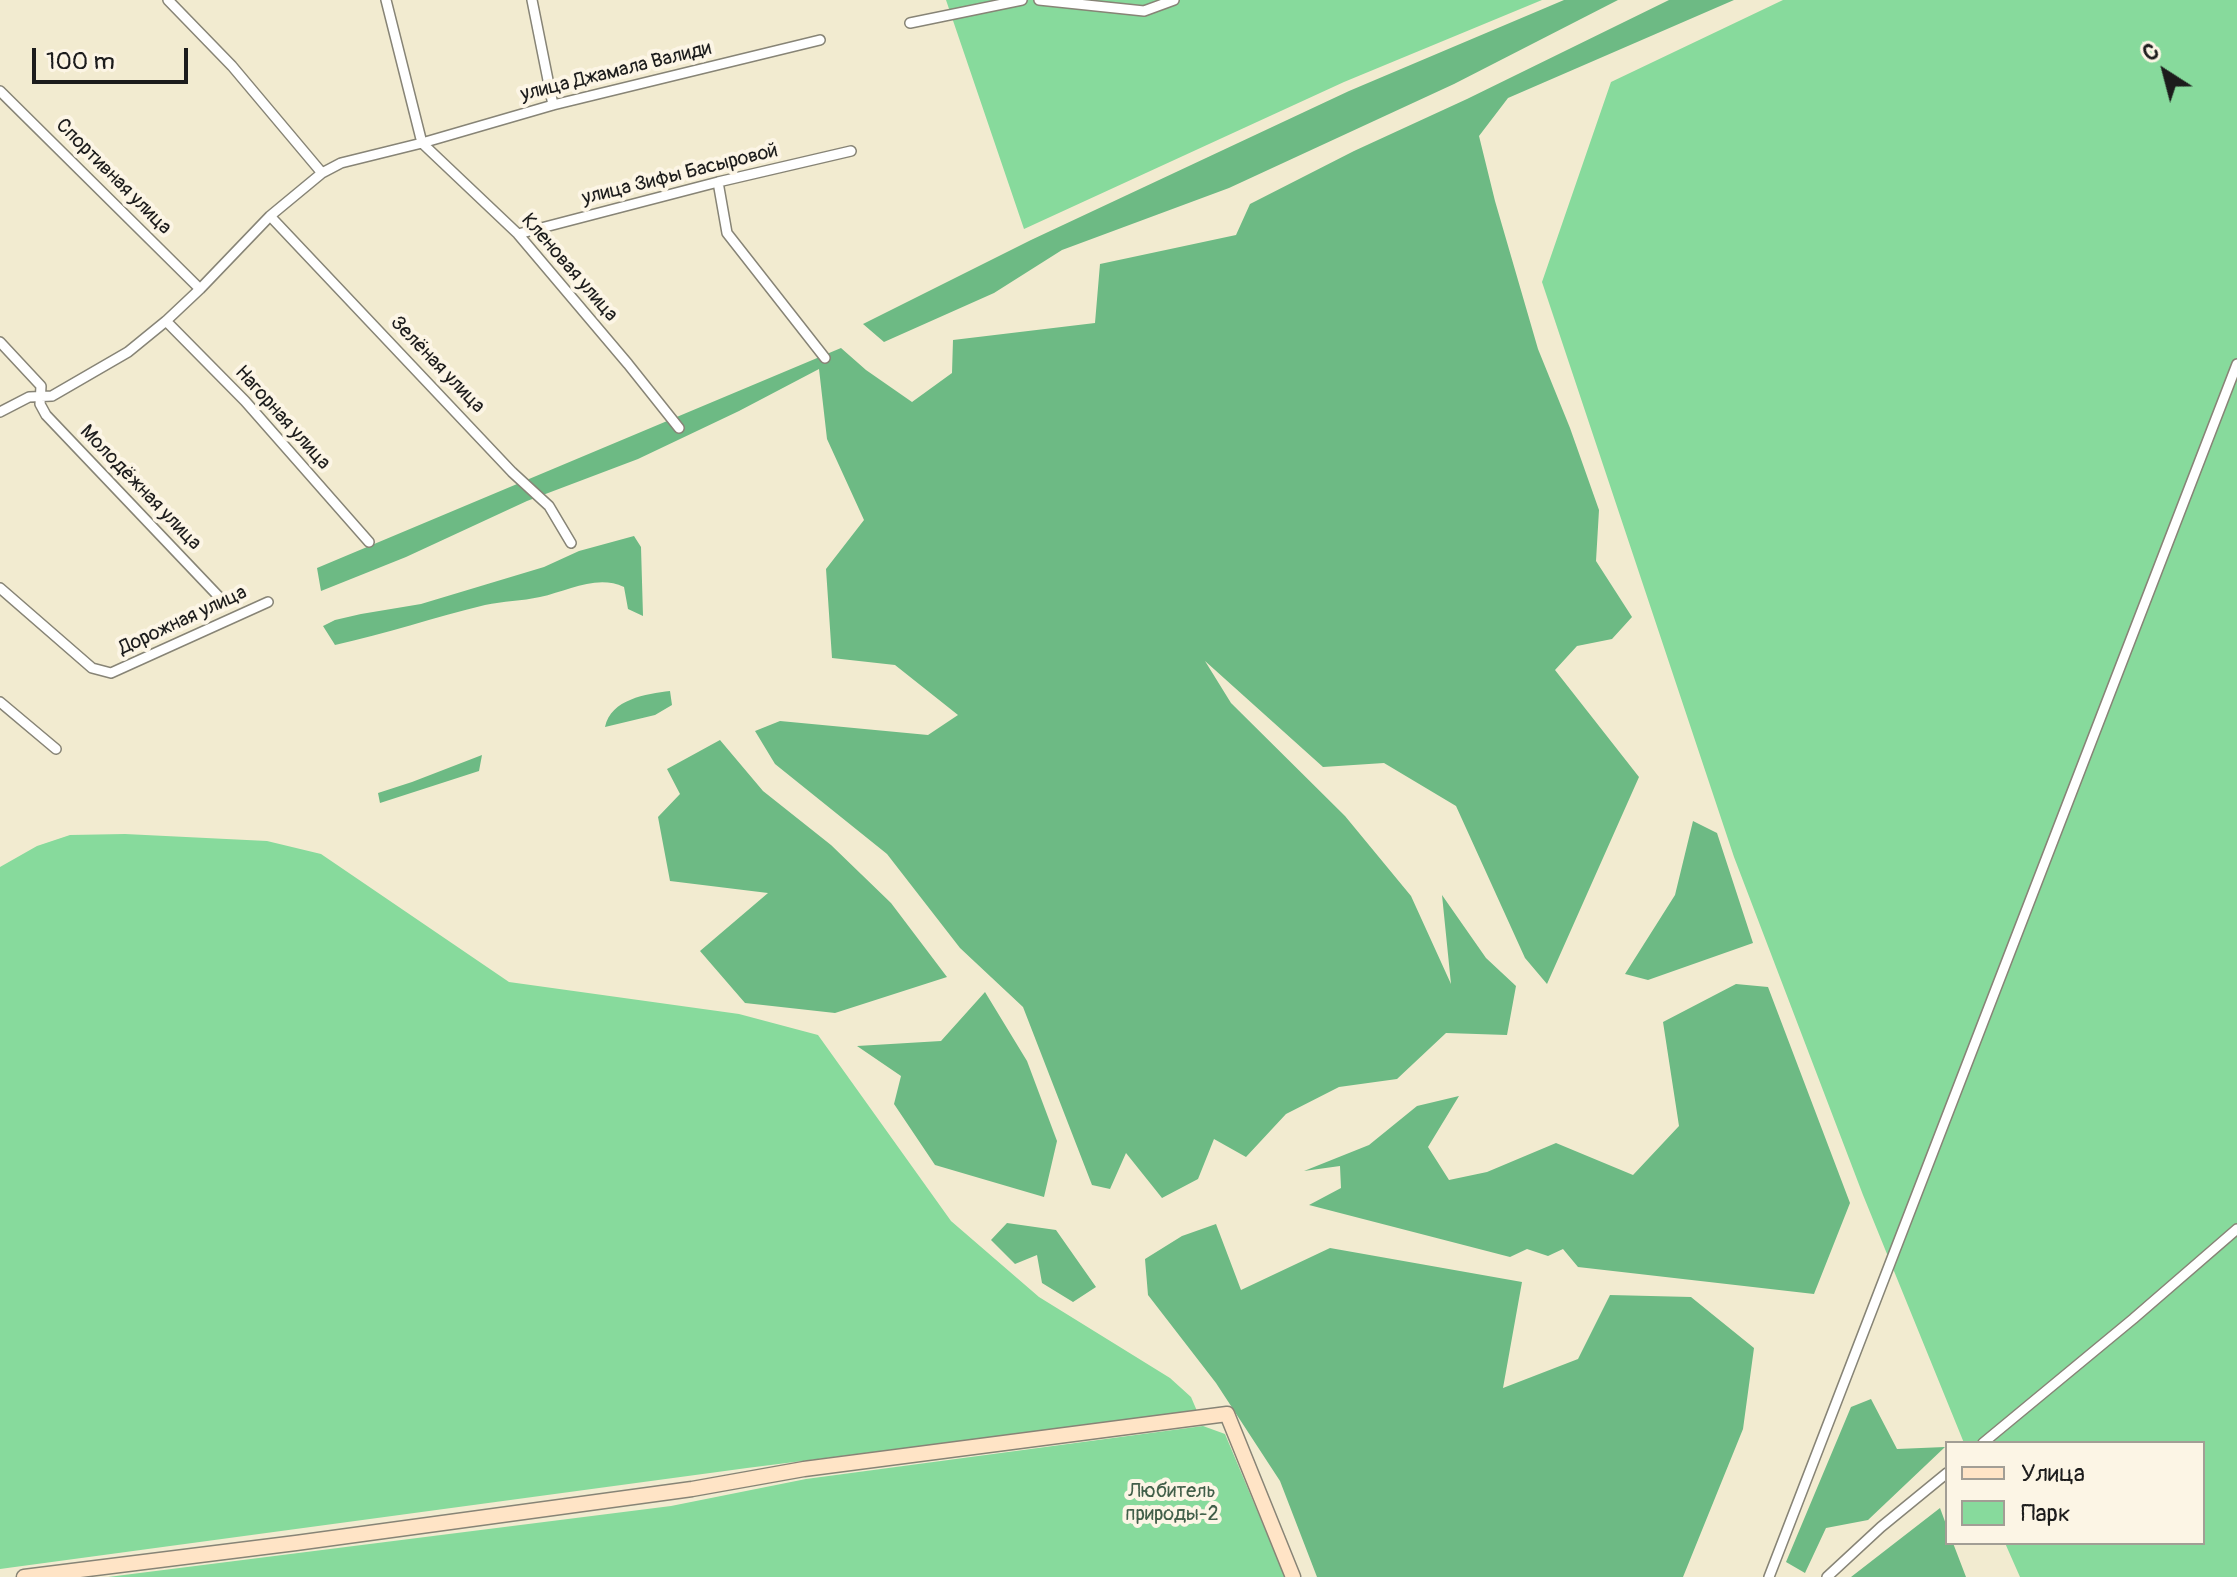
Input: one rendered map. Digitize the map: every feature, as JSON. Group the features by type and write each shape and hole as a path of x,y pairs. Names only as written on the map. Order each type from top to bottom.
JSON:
{"street":[{"path":"168,0 232,66 322,173"},
{"path":"386,0 422,143"},
{"path":"532,0 553,105"},
{"path":"910,23 1022,0"},
{"path":"1039,0 1144,11 1174,0"},
{"name":"улица Джамала Валиди","path":"0,412 29,397 52,396 128,352 200,289 270,216 322,173 341,163 553,105 820,40"},
{"name":"Спортивная улица","path":"0,91 200,289"},
{"name":"Кленовая улица","path":"422,143 518,234 679,428"},
{"name":"улица Зифы Басыровой","path":"518,234 851,151"},
{"path":"718,182 727,233 825,358"},
{"name":"Зелёная улица","path":"270,216 512,472 549,506 571,543"},
{"name":"Нагорная улица","path":"166,321 245,401 369,542"},
{"name":"Молодёжная улица","path":"0,342 41,386 40,404 46,415 222,600"},
{"path":"1769,1577 2237,364"},
{"name":"Дорожная улица","path":"0,588 92,668 111,673 268,602"},
{"path":"0,702 56,749"},
{"path":"1985,1441 2237,1229"},
{"path":"24,1577 296,1543 692,1489 804,1469 1227,1414 1293,1577"},
{"path":"1827,1577 1945,1475"}],"green space":[{"path":"946,0 1542,0 1344,82 1024,229"},
{"path":"1564,0 1618,0 1454,84 1229,188 1062,250 994,293 884,342 863,324 1031,240 1349,91"},
{"path":"1669,0 1734,0 1508,98 1479,136 1538,349 1599,510 1596,561 1632,617 1612,639 1577,646 1555,670 1639,777 1547,984 1525,958 1456,806 1384,763 1323,767 1205,661 1231,703 1345,816 1411,896 1451,984 1442,895 1486,958 1516,986 1507,1035 1446,1033 1397,1079 1339,1087 1286,1114 1246,1157 1214,1139 1198,1179 1162,1198 1126,1153 1110,1189 1092,1185 1023,1007 960,948 887,854 775,764 755,731 780,721 928,735 958,715 895,665 832,658 826,569 864,520 827,439 819,369 638,459 527,501 406,557 321,591 317,568 841,348 912,402 952,373 953,340 1095,323 1100,264 1236,235 1250,204"},
{"path":"1783,0 2237,0 2237,1577 2020,1577 2006,1545 2205,1545 2205,1441 1963,1441 1863,1195 1734,857 1542,282 1611,82"},
{"path":"634,536 641,547 643,616 628,609 624,587 603,582 485,605 335,645 323,626 361,614 421,604 544,567 579,551"},
{"path":"670,691 672,705 655,715 605,727 614,710 622,704 640,696"},
{"path":"720,740 763,791 831,845 891,903 947,977 835,1013 745,1003 700,951 768,893 670,881 658,817 680,794 667,769"},
{"path":"482,755 479,771 380,803 378,793"},
{"path":"1693,821 1717,833 1753,943 1648,980 1625,974 1675,895"},
{"path":"125,834 267,841 321,854 509,982 739,1014 818,1035 951,1221 1039,1297 1170,1378 1191,1397 1197,1411 0,1569 0,867 37,846 70,835"},
{"path":"1736,984 1768,987 1850,1203 1814,1294 1578,1267 1563,1249 1548,1256 1527,1249 1510,1257 1309,1205 1341,1188 1340,1166 1304,1171 1369,1145 1417,1106 1459,1096 1428,1147 1449,1180 1487,1172 1556,1143 1633,1175 1679,1126 1663,1022"},
{"path":"985,992 1027,1061 1057,1141 1044,1197 935,1165 894,1104 901,1076 857,1046 941,1041"},
{"path":"1007,1223 1056,1230 1096,1287 1073,1302 1042,1283 1037,1255 1015,1264 991,1240"},
{"path":"1216,1224 1241,1290 1330,1248 1522,1282 1503,1388 1578,1359 1610,1295 1691,1297 1754,1348 1743,1429 1683,1577 1317,1577 1280,1481 1216,1383 1148,1295 1145,1259 1182,1236"},
{"path":"1871,1399 1897,1449 1945,1447 1868,1520 1826,1528 1805,1573 1786,1562 1851,1407"},
{"name":"Любитель природы-2","path":"1203,1426 1225,1434 1285,1577 108,1577 671,1506 806,1479"},
{"path":"1940,1508 1945,1522 1945,1545 1954,1545 1966,1577 1851,1577"}]}
